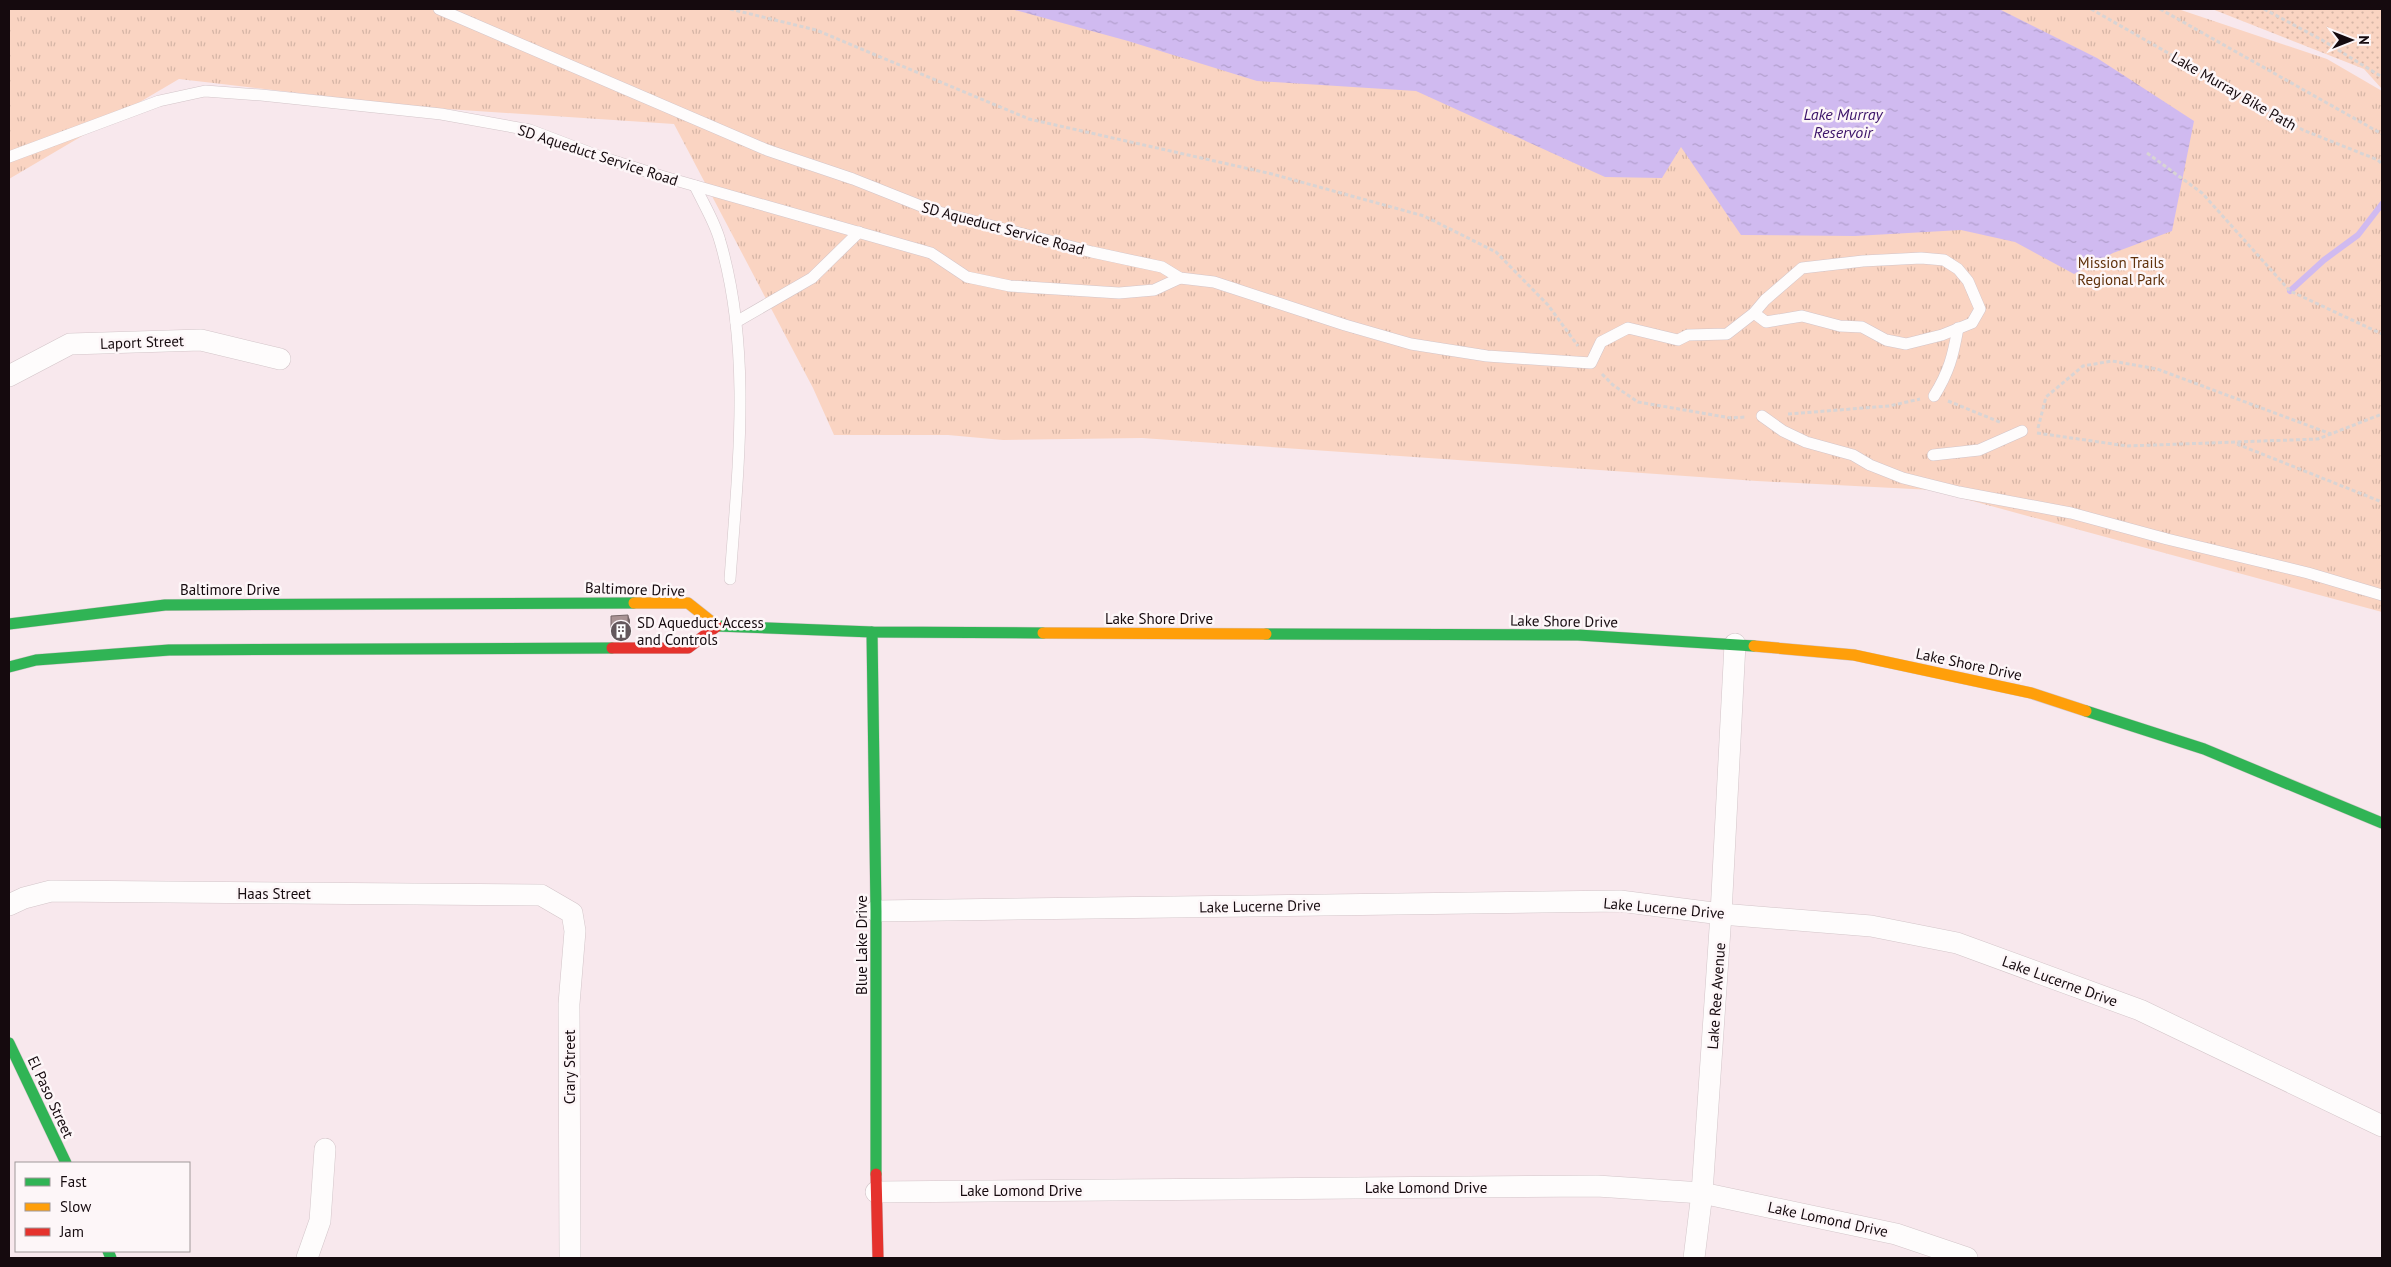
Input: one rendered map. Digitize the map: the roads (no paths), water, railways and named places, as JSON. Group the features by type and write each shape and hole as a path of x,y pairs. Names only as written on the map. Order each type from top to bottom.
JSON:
{"main road":[{"name":"Baltimore Drive","path":"9,624 165,605 688,602 718,626"},
{"name":"Lake Shore Drive","path":"718,626 872,632 1578,635 1735,644 1854,655 2031,693 2204,749 2382,824"},
{"path":"9,667 36,660 169,650 688,648 718,626"},
{"name":"Blue Lake Drive","path":"872,632 878,1258"},
{"name":"El Paso Street","path":"9,1044 66,1162"}],"street":[{"name":"Laport Street","path":"9,376 70,344 200,340 280,359"},
{"name":"Lake Ree Avenue","path":"1694,1258 1702,1193 1721,914 1735,644"},
{"name":"Haas Street","path":"9,906 24,898 51,891 541,895"},
{"name":"Crary Street","path":"541,895 572,913 575,931 569,1004 570,1258"},
{"name":"Lake Lucerne Drive","path":"876,911 1620,902 1721,914 1871,926 1956,944 2140,1010 2382,1126"},
{"path":"307,1258 320,1221 325,1149"},
{"name":"Lake Lomond Drive","path":"876,1192 1597,1186 1702,1193 1896,1234 1967,1258"}],"lane":[{"name":"SD Aqueduct Service Road","path":"439,9 766,150 853,179 931,210 1092,252 1162,267 1180,278 1214,282 1345,325 1411,344 1487,356 1591,363 1601,342 1628,328 1678,340 1688,335 1727,334 1754,313"},
{"name":"SD Aqueduct Service Road","path":"9,157 159,101 205,91 261,95 441,114 530,130 601,157 694,186 931,253 967,277 1010,286 1119,293 1154,290 1180,278"},
{"path":"694,186 720,240 736,322 740,389 740,453 730,579"},
{"path":"736,322 812,278 859,232"},
{"path":"1921,258 1944,260 1958,269 1968,281 1980,310 1972,323 1942,335 1906,344 1886,340 1862,327 1840,326 1802,316 1766,322 1754,313 1765,300 1802,268 1863,261 1921,258"},
{"path":"1934,396 1946,376 1953,358 1958,328"},
{"path":"1762,416 1783,431 1806,442 1853,454 1870,464 1903,478 1959,492 2071,513 2167,539 2308,573 2382,595"},
{"path":"1932,455 1980,450 2022,431"}],"water":[{"name":"Lake Murray Reservoir","path":"1011,9 1999,9 2097,58 2194,121 2172,231 2113,253 2074,274 2015,242 1961,230 1855,236 1741,235 1681,147 1662,178 1605,177 1416,91 1257,81 1128,41"}],"waterway":[{"path":"2290,291 2324,260 2358,235 2382,204"}],"place":[{"name":"SD Aqueduct Access and Controls","path":"621,631"}],"park label":[{"name":"Mission Trails Regional Park","path":"2121,270"}]}
